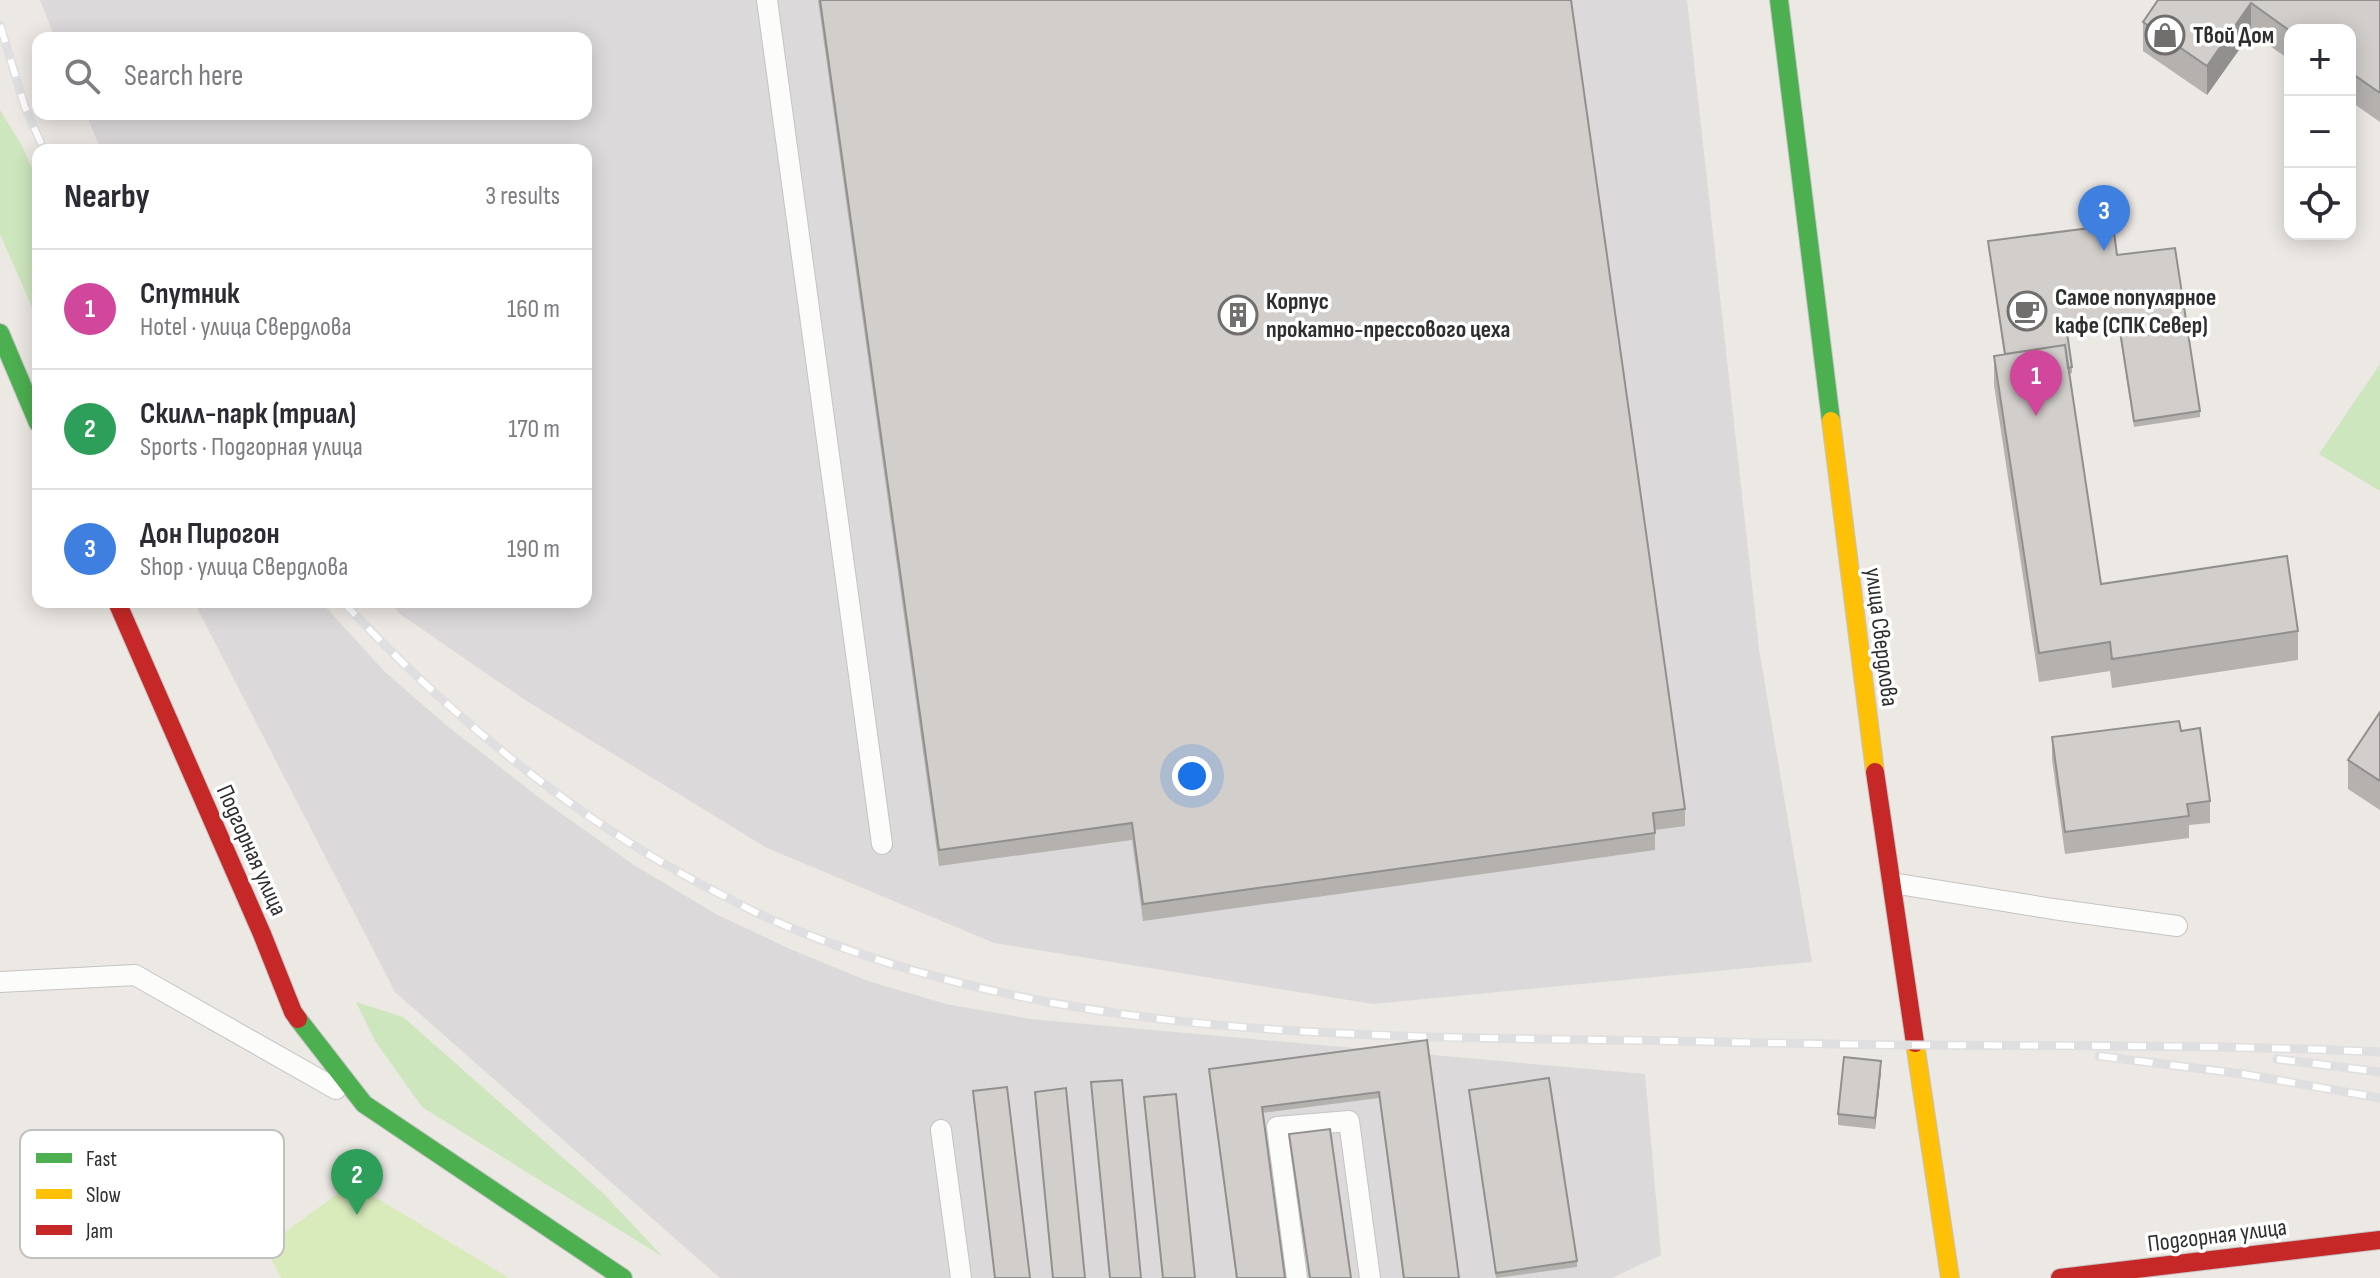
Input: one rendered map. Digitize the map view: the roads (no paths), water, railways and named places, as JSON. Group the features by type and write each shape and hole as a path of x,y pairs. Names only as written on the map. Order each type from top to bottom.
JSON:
{"street":[{"name":"улица Свердлова","path":"1779,0 1871,745 1950,1278"},
{"path":"0,333 9,379 32,414"},
{"name":"Подгорная улица","path":"120,608 293,1012 364,1104 623,1278"},
{"name":"Подгорная улица","path":"2060,1278 2380,1240"}],"lane":[{"path":"767,0 882,844"},
{"path":"1892,883 2177,926"},
{"path":"0,982 135,975 364,1104"},
{"path":"1297,1278 1277,1127 1349,1121 1370,1278"},
{"path":"941,1130 961,1278"}],"railway":[{"path":"0,25 25,107 41,144"},
{"path":"349,608 428,686 518,764 566,800 666,865 777,922 877,959 978,988 1082,1008 1186,1022 1397,1036 2380,1052"},
{"path":"2099,1056 2243,1074 2380,1098"},
{"path":"2277,1059 2380,1072"}],"place":[{"name":"Твой Дом","path":"2165,35"},
{"name":"Дон Пирогон","path":"2104,251"},
{"name":"Самое популярное кафе (СПК Север)","path":"2027,311"},
{"name":"Корпус прокатно-прессового цеха","path":"1238,315"},
{"name":"Спутник","path":"2036,416"},
{"name":"Скилл-парк (триал)","path":"357,1215"}]}
